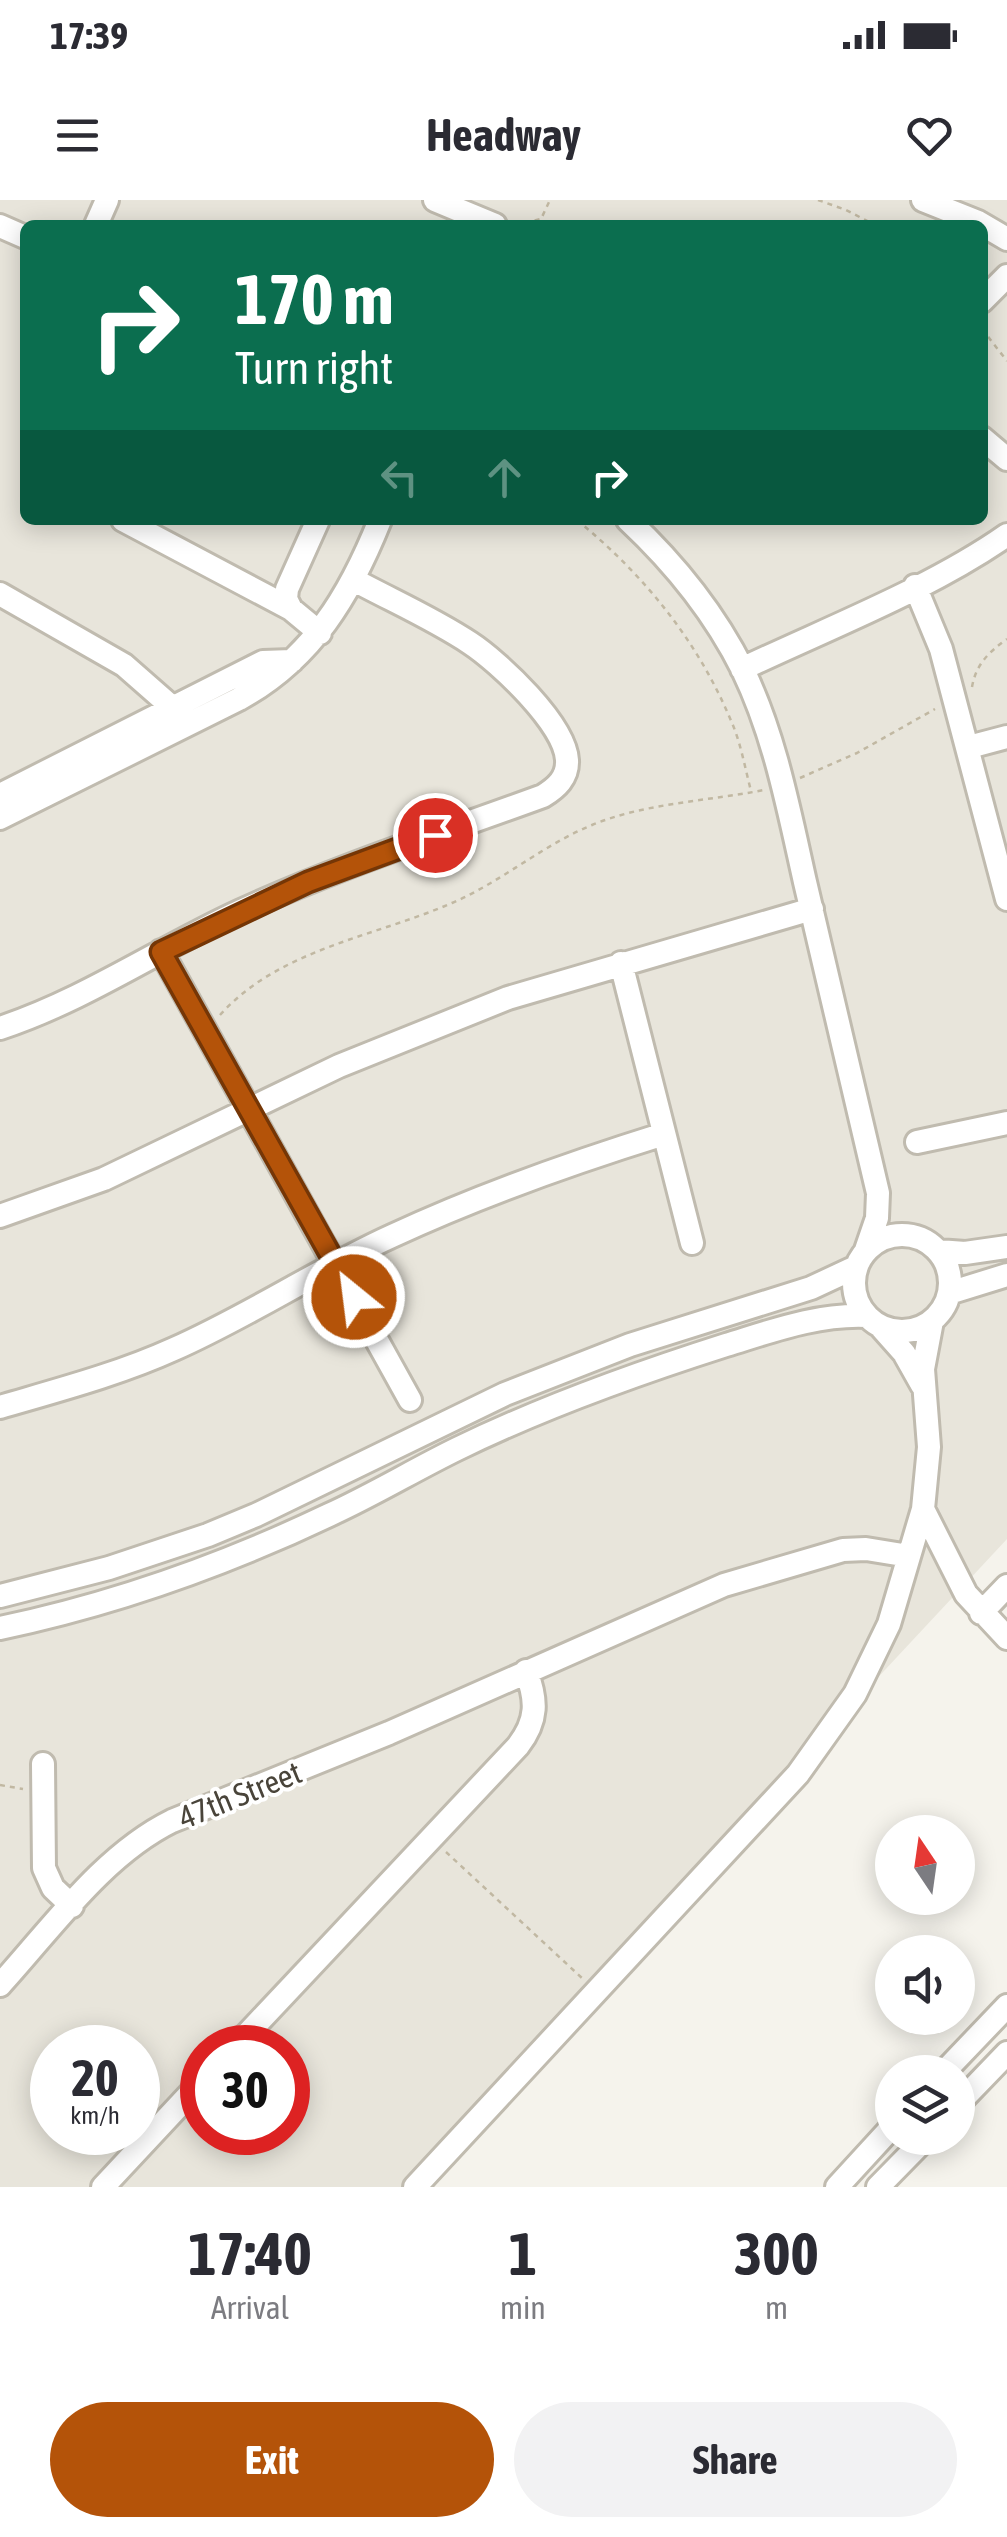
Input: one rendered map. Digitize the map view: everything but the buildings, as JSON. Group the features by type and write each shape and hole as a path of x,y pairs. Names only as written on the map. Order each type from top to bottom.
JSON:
{"street":[{"path":"435,200 484,220"},
{"path":"923,200 973,220"},
{"path":"988,295 1007,276"},
{"path":"132,525 292,609 320,632"},
{"path":"292,609 286,598 287,589 316,525"},
{"path":"0,818 274,678 320,632 354,580 378,525"},
{"path":"633,525 690,586 742,668 764,726 782,786 878,1193 877,1218 861,1259 854,1293 873,1321 904,1354 922,1385"},
{"path":"742,668 915,586 1007,535"},
{"path":"0,1028 308,882 542,796 557,787 567,760 556,733 507,673 470,643 354,580"},
{"path":"915,586 955,696 1007,899"},
{"path":"0,594 124,665 172,708"},
{"path":"0,795 263,662 292,661"},
{"path":"969,747 1007,736"},
{"path":"0,1216 104,1179 180,1146 339,1066 508,998 812,909"},
{"path":"161,952 410,1400"},
{"path":"621,963 692,1243"},
{"path":"917,1142 1007,1123"},
{"path":"0,1406 87,1381 173,1350 257,1308 335,1262 462,1204 664,1134"},
{"path":"878,1193 912,1236 938,1251 965,1253 1007,1246"},
{"path":"0,1596 109,1568 208,1535 505,1394 630,1346 811,1288 892,1236 912,1236"},
{"path":"415,2187 813,1756 868,1672 888,1624 923,1509 929,1447 922,1385 924,1352 932,1321 949,1294 948,1270 938,1251"},
{"path":"949,1294 1007,1275"},
{"path":"0,1628 117,1598 217,1564 331,1515 472,1442 640,1374 804,1322 835,1316 873,1321 901,1331 932,1321"},
{"path":"923,1509 981,1614 1007,1638"},
{"name":"47th Street","path":"0,1985 122,1852 155,1830 389,1733 675,1606 777,1567 843,1550 866,1549 910,1556"},
{"path":"981,1614 1007,1586"},
{"path":"255,2025 526,1736 536,1702 526,1671"},
{"path":"43,1764 44,1868 53,1888 72,1906"},
{"path":"960,2055 1007,2006"},
{"path":"975,2086 1007,2052"},
{"path":"105,2186 180,2105"},
{"path":"837,2187 875,2146"},
{"path":"878,2187 909,2155"}],"path":[{"path":"536,220 550,200"},
{"path":"818,200 865,220"},
{"path":"988,337 1007,361"},
{"path":"583,525 611,548 676,619 733,725 752,792"},
{"path":"206,1031 257,981 304,956 455,902 592,825 646,810 782,786 857,753 971,690 974,673 988,653 1007,639"},
{"path":"0,1785 46,1793"},
{"path":"430,1837 596,1992"}],"shaded area":[{"path":"0,200 1007,200 1007,1539 403,2187 0,2187"}],"route":[{"path":"354,1297 161,952 238,912 308,882 435,835"}]}
